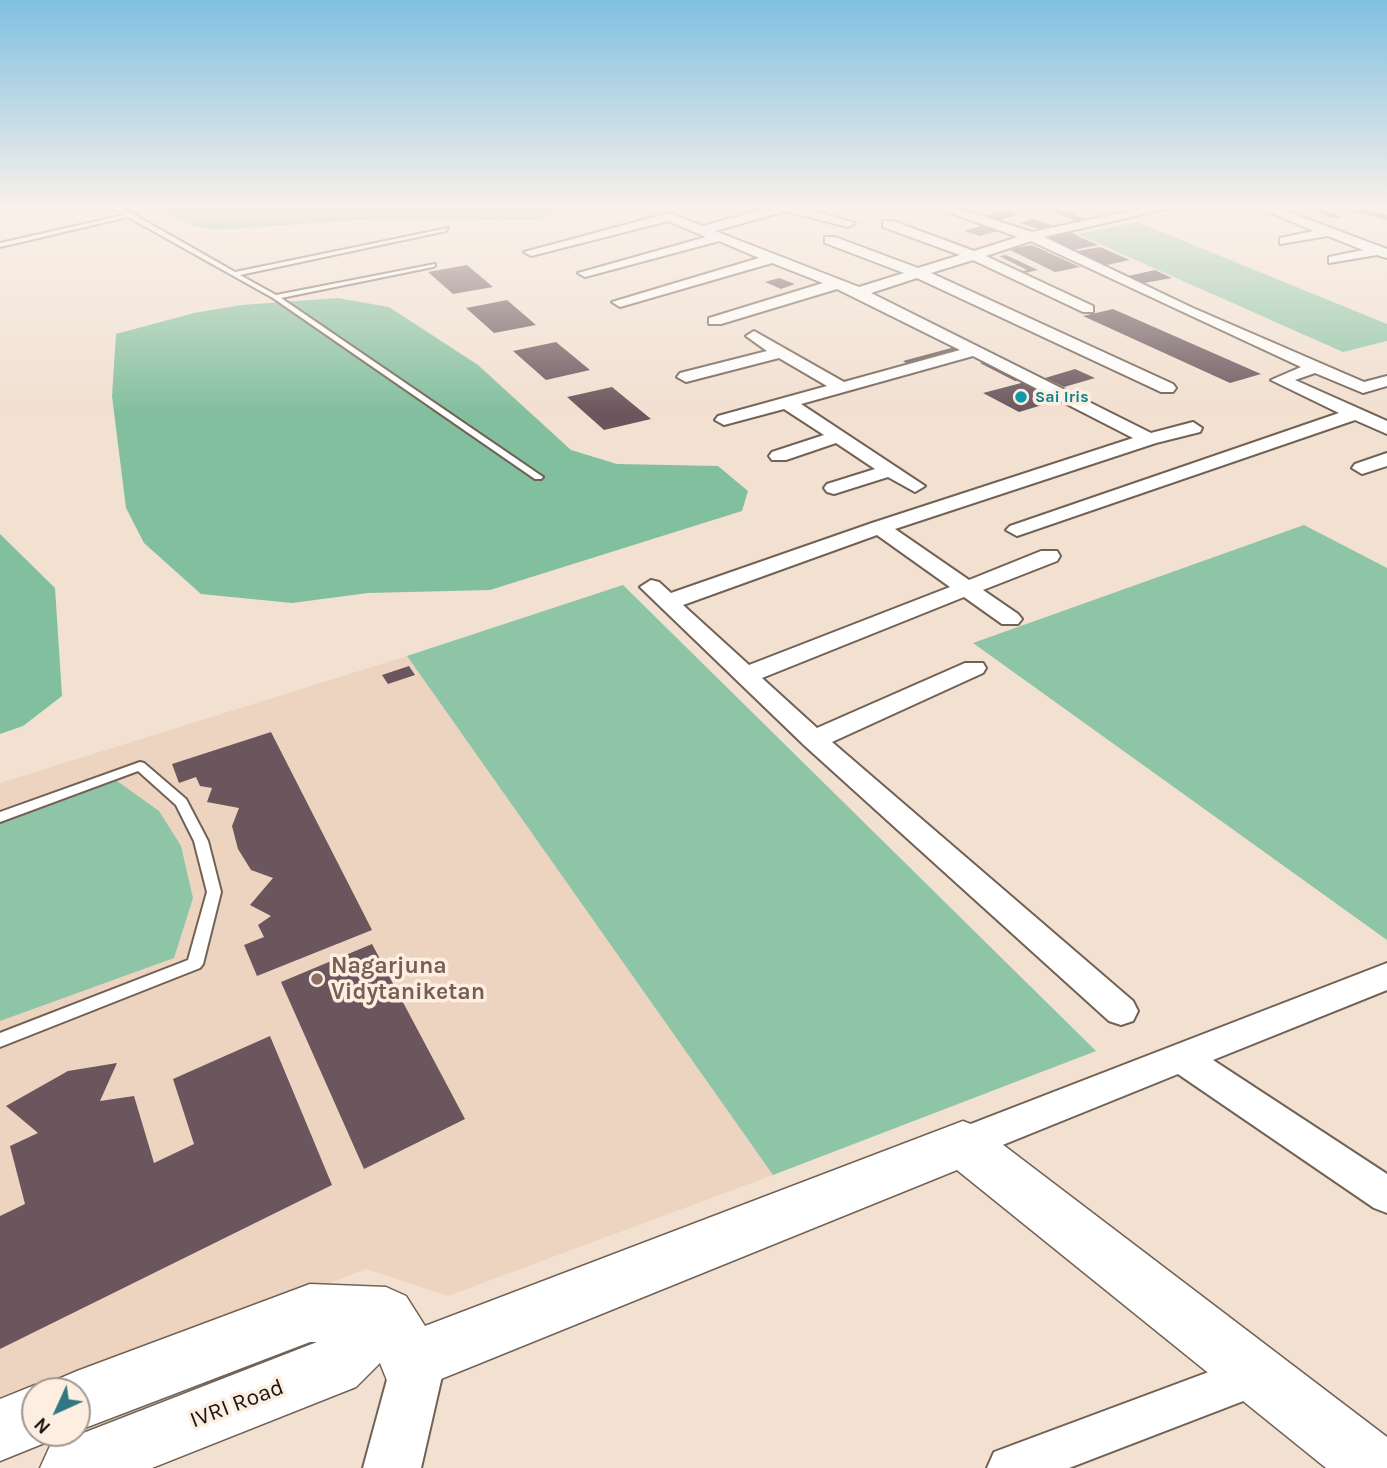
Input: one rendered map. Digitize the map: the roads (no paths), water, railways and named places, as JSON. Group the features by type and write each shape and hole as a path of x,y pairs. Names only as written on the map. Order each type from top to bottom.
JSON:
{"main road":[{"path":"91,1396 310,1313 398,1339 963,1144 1376,1468"},
{"name":"IVRI Road","path":"72,1468 398,1339"},
{"path":"0,1430 21,1422"}],"street":[{"path":"620,302 712,276"},
{"path":"816,276 858,292 1149,439"},
{"path":"858,292 916,276"},
{"path":"924,276 1167,388"},
{"path":"1017,276 1088,309"},
{"path":"1116,276 1363,388 1387,381"},
{"path":"715,321 837,284"},
{"path":"754,336 842,388"},
{"path":"724,420 974,351"},
{"path":"686,377 782,352"},
{"path":"1316,368 1280,380 1387,428"},
{"path":"788,403 915,486"},
{"path":"1017,530 1355,414"},
{"path":"1121,1011 814,740 658,595 879,527 1149,439 1193,428"},
{"path":"779,456 839,436"},
{"path":"1362,468 1387,459"},
{"path":"834,488 892,470"},
{"path":"879,527 1010,619"},
{"path":"744,676 1049,556"},
{"path":"814,740 974,668"},
{"path":"963,1144 1181,1057 1378,988"},
{"path":"1181,1057 1387,1195"},
{"path":"392,1468 415,1377 398,1339"},
{"path":"1010,1468 1257,1375"}],"lane":[{"path":"238,276 275,297 538,477"},
{"path":"275,297 381,276"},
{"path":"0,817 140,766 181,802 201,841 214,892 195,964 0,1040"}],"place":[{"name":"Sai Iris","path":"1021,397"},
{"name":"Nagarjuna Vidytaniketan","path":"317,979"}]}
